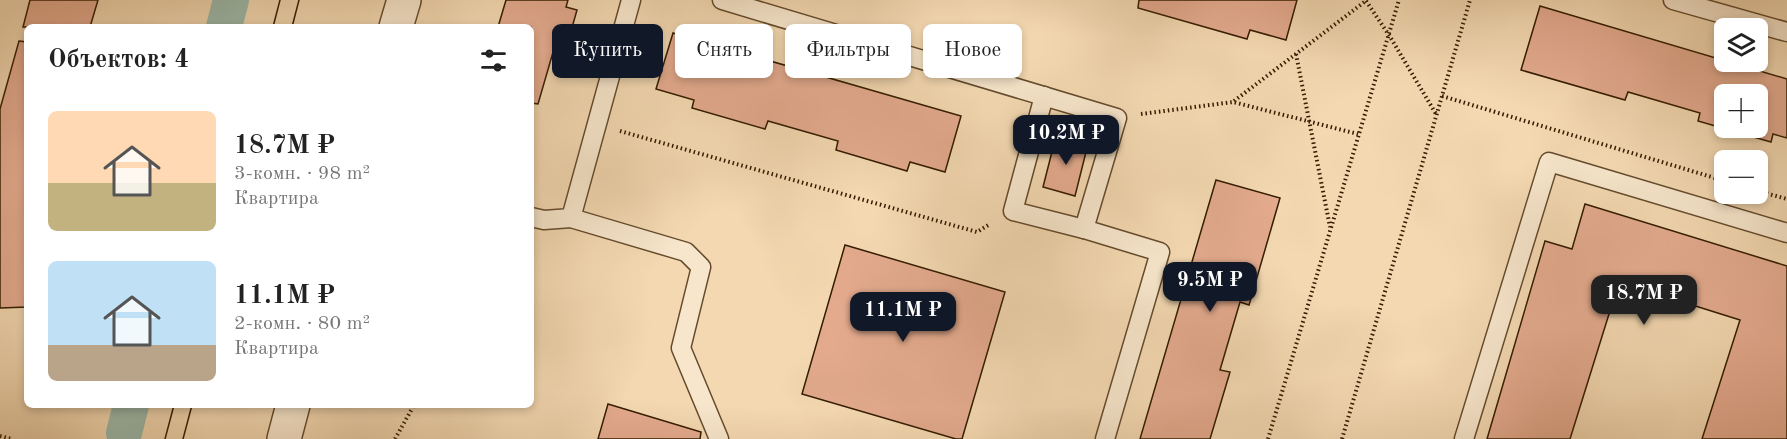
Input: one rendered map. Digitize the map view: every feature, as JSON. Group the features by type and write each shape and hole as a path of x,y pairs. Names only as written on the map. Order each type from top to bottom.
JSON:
{"street":[{"path":"397,24 404,0"},
{"path":"284,439 292,408"}],"lane":[{"path":"571,218 631,0"},
{"path":"722,0 1117,118 1084,229"},
{"path":"1673,0 1787,32"},
{"path":"1044,96 1013,211 1160,252 1105,439"},
{"path":"1464,439 1549,162 1787,233"},
{"path":"534,218 544,220 571,218 686,252 700,267 681,348 719,439"}],"path":[{"path":"1233,102 1366,0 1437,114"},
{"path":"1268,439 1399,0"},
{"path":"1342,439 1470,0"},
{"path":"1296,54 1330,228"},
{"path":"1442,96 1714,178"},
{"path":"1117,118 1233,102 1358,135"},
{"path":"597,125 977,232 1013,211"},
{"path":"1768,194 1787,200"},
{"path":"395,439 412,408"},
{"path":"0,436 12,439"}],"building":[{"path":"30,0 98,0 91,24 24,24 23,27"},
{"path":"506,0 568,0 566,7 577,10 573,24 552,24 552,56 538,104 534,103 534,24 499,24"},
{"path":"1139,0 1297,0 1286,40 1250,30 1247,39 1138,8"},
{"path":"1540,6 1714,57 1714,72 1763,72 1787,79 1787,138 1773,134 1771,142 1757,138 1768,138 1768,84 1714,84 1714,126 1698,121 1700,113 1628,92 1625,100 1521,70"},
{"path":"673,33 675,34 675,78 773,78 773,62 785,65 785,78 829,78 961,116 945,172 910,162 907,171 836,150 838,141 768,121 765,129 692,108 694,100 656,89 659,78 663,78 663,66"},
{"path":"19,41 24,42 24,307 0,308 0,109"},
{"path":"1056,136 1088,144 1075,196 1043,187"},
{"path":"1216,180 1280,198 1249,305 1240,302 1220,370 1230,372 1210,439 1140,439"},
{"path":"1585,204 1787,266 1787,439 1702,439 1740,320 1619,282 1570,439 1487,439 1545,241 1572,249"},
{"path":"845,245 1005,292 962,439 802,394"},
{"path":"608,404 701,432 700,439 598,439"}],"waterway":[{"path":"225,24 231,0"},
{"path":"124,433 130,408"}],"tram line":[{"path":"274,24 280,0"},
{"path":"293,24 299,0"},
{"path":"165,439 173,408"},
{"path":"183,439 191,408"}]}
